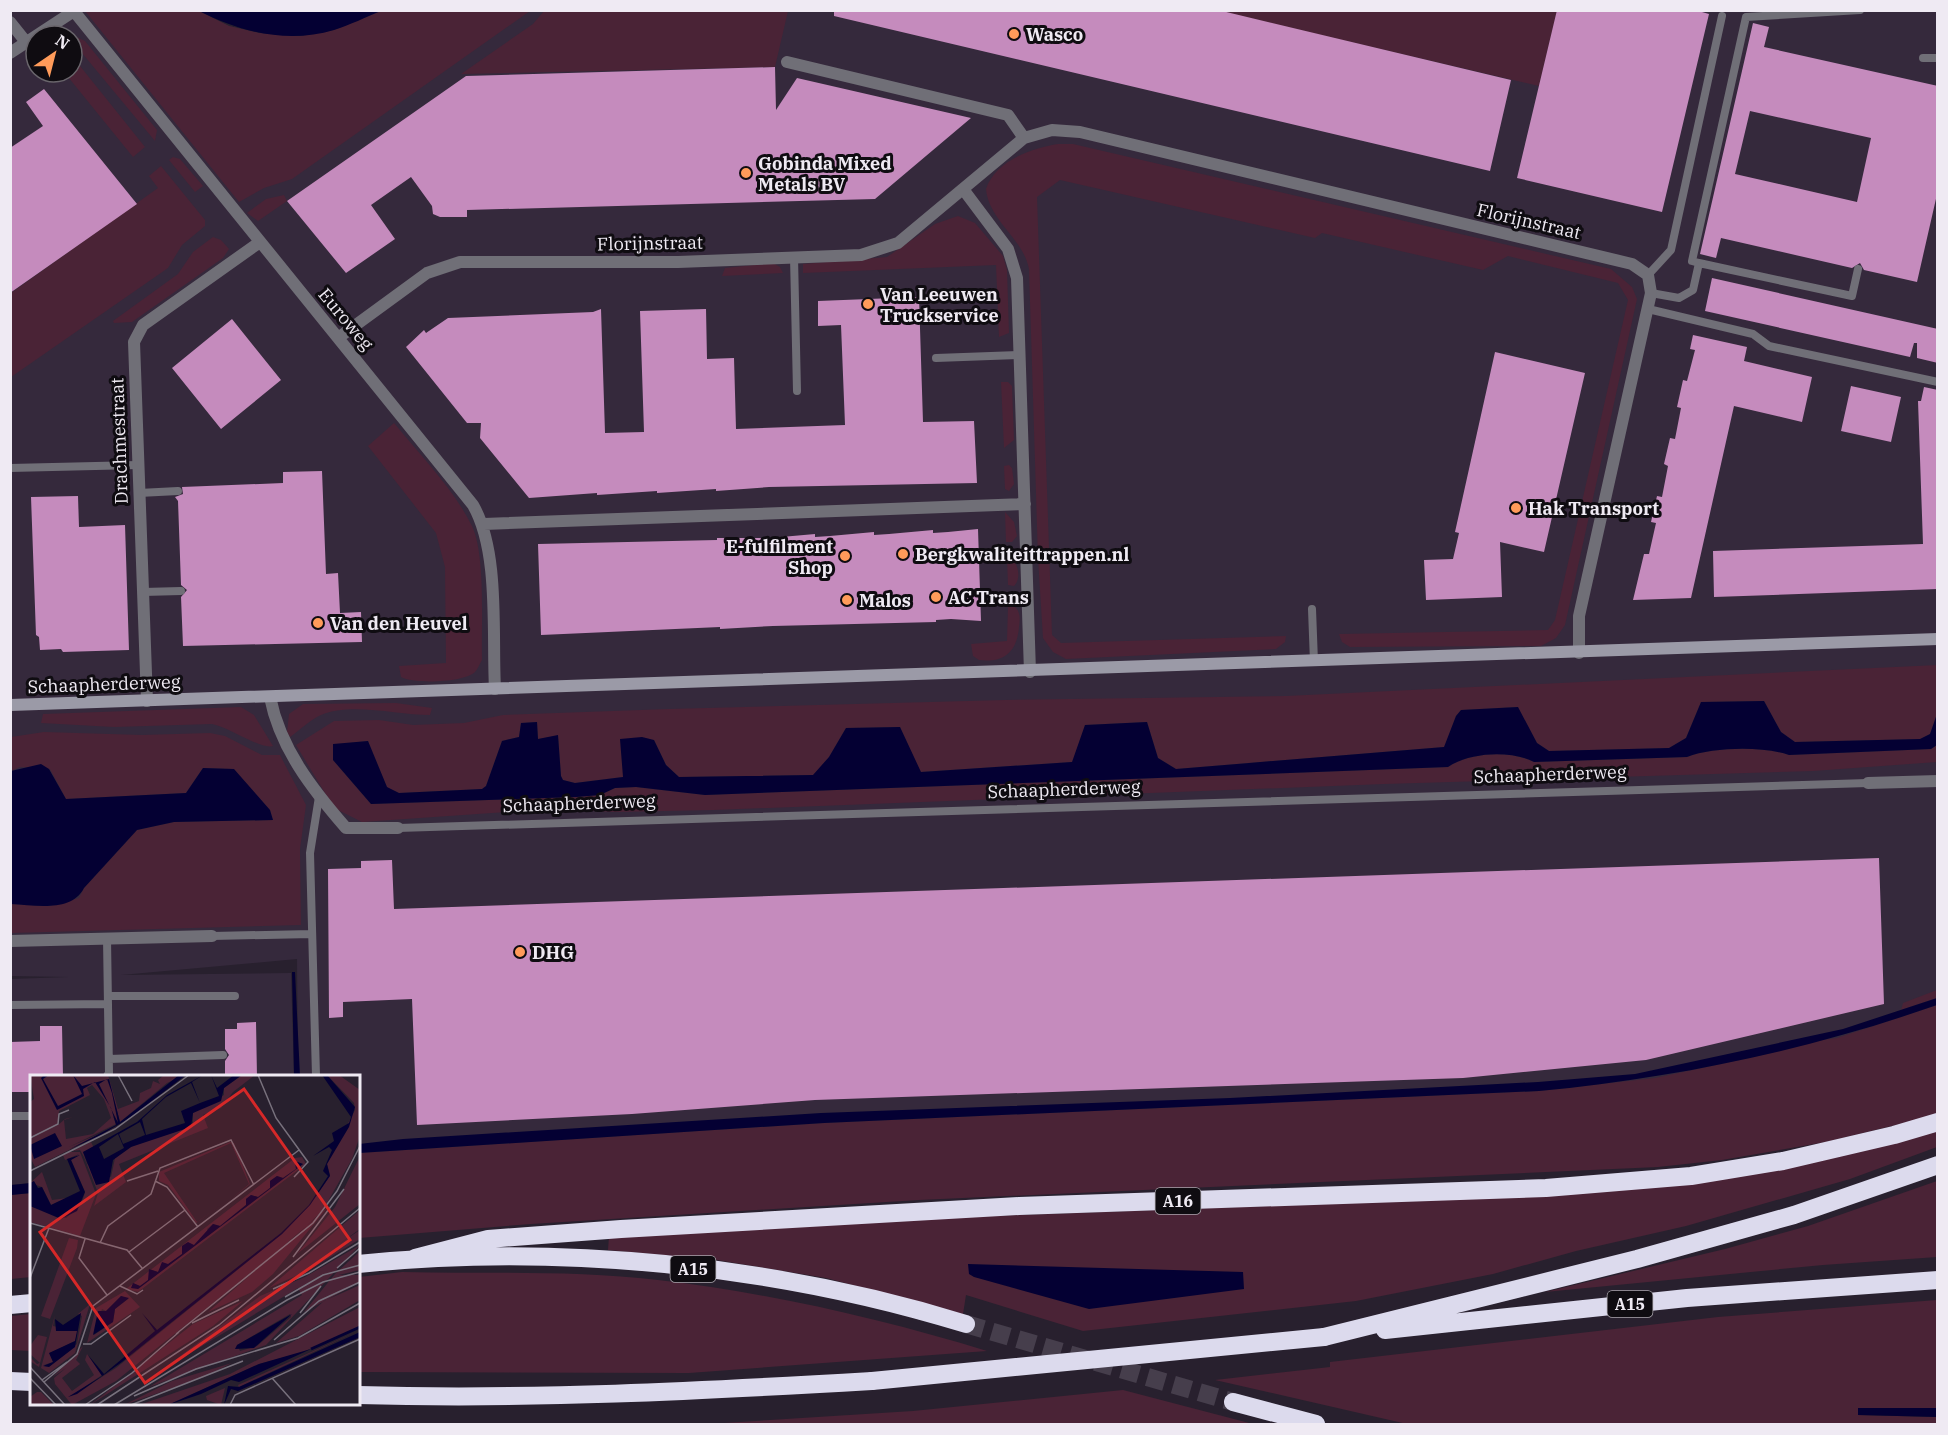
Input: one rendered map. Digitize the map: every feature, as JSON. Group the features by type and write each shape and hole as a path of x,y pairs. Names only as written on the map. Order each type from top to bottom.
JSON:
{"highway":[{"name":"A16","path":"416,1258 488,1239 621,1229 1019,1206 1546,1188 1691,1176 1783,1161 1894,1135 1938,1122"},
{"path":"1324,1337 1637,1259 1794,1215 1938,1165"},
{"name":"A15","path":"360,1264 416,1258 550,1258 643,1263 722,1272 832,1291 966,1324"},
{"name":"A15","path":"360,1395 493,1397 728,1390 872,1381 1324,1337 1687,1298 1938,1280"},
{"path":"10,1305 30,1303"},
{"path":"10,1381 30,1382"},
{"path":"1233,1402 1316,1425"}],"street":[{"path":"53,24 73,11"},
{"name":"Euroweg","path":"73,11 458,485 484,524 490,561 495,689"},
{"path":"10,22 24,40"},
{"path":"10,53 24,43"},
{"path":"787,62 1008,115 1024,138"},
{"name":"Florijnstraat","path":"338,338 427,273 460,262 678,262 861,255 879,251 898,243 1024,138 1052,129 1080,132 1632,264 1648,275"},
{"path":"963,189 1008,249 1014,262 1020,355 1030,672"},
{"name":"Drachmestraat","path":"147,701 134,342 143,325 260,242"},
{"path":"1579,653 1579,616 1648,309 1651,293 1648,275"},
{"path":"484,524 1025,504"},
{"name":"Schaapherderweg","path":"10,705 1030,672 1938,639"},
{"name":"Schaapherderweg","path":"270,697 275,722 286,745 319,797 346,828 398,828"},
{"name":"Schaapherderweg","path":"1868,783 1938,781"},
{"path":"10,941 212,936"}],"lane":[{"path":"1858,269 1852,296 1692,261 1746,17 1860,10"},
{"path":"1648,275 1671,250 1722,16"},
{"path":"1923,58 1938,58"},
{"path":"794,257 797,391"},
{"path":"1651,293 1679,298 1693,290 1699,263"},
{"path":"1648,309 1753,334 1769,346 1938,382"},
{"path":"936,357 1020,355"},
{"path":"10,468 138,465"},
{"path":"139,493 178,491"},
{"path":"142,592 181,591"},
{"path":"1312,609 1314,662"},
{"name":"Schaapherderweg","path":"398,828 1868,783"},
{"path":"316,1075 310,853 319,797"},
{"path":"212,936 312,934"},
{"path":"107,938 109,1059 107,1075"},
{"path":"10,1005 235,996"},
{"path":"109,1059 223,1055"},
{"path":"10,1116 30,1116"}],"shaded area":[{"path":"381,10 1937,11 1937,1055 360,1204 360,1075 298,1075 297,959 121,975 291,973 294,1075 30,1075 30,1183 11,1185 11,979 68,977 11,976 11,11 199,11 229,26 259,33 300,36 334,30"},
{"path":"85,11 199,11 229,26 259,33 300,36 334,30 381,11 530,11 292,179 264,188 239,202"},
{"path":"199,11 381,11 334,30 317,34 282,36 231,25"},
{"path":"544,11 788,11 775,67 461,74 533,24"},
{"path":"1218,11 1557,11 1539,86"},
{"path":"84,41 157,130 155,141 84,55"},
{"path":"84,71 145,147 133,157 74,84 84,84"},
{"path":"1058,144 1073,144 1611,269 1632,287 1637,299 1565,625 1556,638 1541,646 1350,647 1342,642 1339,634 1548,630 1555,620 1628,300 1618,283 1508,256 1483,270 1322,233 1315,238 1060,180 1037,197 1052,635 1061,643 1286,636 1285,642 1276,649 1066,659 1053,652 1043,638 1038,558 1029,269 1020,248 993,211 986,189 997,171 1006,164 1026,153"},
{"path":"173,157 180,159 203,186 195,192 169,160"},
{"path":"161,166 205,220 205,226 182,245 168,268 11,377 11,293 158,188 149,176"},
{"path":"284,195 287,201 258,221 247,213 266,199"},
{"path":"958,216 975,223 1003,256 1007,270 1009,333 999,337 996,265 803,273 803,264 887,257 935,224"},
{"path":"213,237 221,240 229,249 223,258 132,322 114,323 113,321 178,274 193,252"},
{"path":"773,263 780,267 783,273 722,276 725,268"},
{"path":"1001,382 1008,382 1012,386 1014,440 1004,448"},
{"path":"394,423 455,498 472,526 476,539 481,572 482,660 475,672 469,676 427,681 401,677 399,666 446,663 445,567 436,533 368,446"},
{"path":"1009,465 1012,468 1014,484 1009,491 1005,489 1004,466"},
{"path":"1005,512 1014,522 1017,536 1012,542 1006,542"},
{"path":"1007,558 1012,559 1018,569 1018,580 1014,586 1008,585"},
{"path":"1014,606 1019,613 1020,621 1018,636 1008,654 996,660 979,660 973,656 971,644 1007,641 1008,607"},
{"path":"1938,665 1937,714 1930,734 1920,739 1795,742 1781,732 1764,701 1701,702 1686,738 1669,748 1549,751 1537,743 1517,707 1461,710 1456,716 1445,747 1176,769 1158,758 1147,722 1085,725 1073,762 920,772 900,727 846,728 829,757 814,775 679,777 666,765 654,740 623,777 575,783 563,780 561,776 558,736 538,739 537,722 521,723 519,737 502,741 486,786 482,789 399,793 387,788 368,741 333,745 333,760 371,804 576,797 600,795 615,788 636,787 705,795 1448,767 1467,758 1490,754 1514,756 1534,762 1687,757 1710,751 1738,749 1766,750 1789,755 1931,749 1937,745 1937,762 1813,771 1384,784 714,810 615,812 550,809 362,822 334,808 296,745 334,721 379,720 413,725 464,723 503,715 669,709 1005,700 1286,696"},
{"path":"1764,701 1781,732 1795,742 1920,739 1930,734 1937,714 1937,745 1931,749 1789,755 1766,750 1738,749 1710,751 1687,757 1534,762 1525,758 1491,754 1467,758 1448,767 705,795 636,787 615,788 600,795 576,797 371,804 333,760 333,744 368,741 387,787 399,793 482,789 486,786 502,741 519,737 521,723 537,722 538,739 558,735 561,776 563,780 575,783 623,777 620,739 642,737 654,740 666,765 679,777 813,775 829,757 846,728 900,727 921,772 1072,762 1085,725 1147,722 1158,758 1176,769 1444,747 1456,716 1461,710 1518,707 1537,743 1549,751 1669,748 1686,738 1701,702"},
{"path":"396,703 432,708 430,715 360,709 333,711 317,717 290,737 287,732 289,714 303,704"},
{"path":"241,707 254,715 273,746 261,745 212,724 114,727 41,723 43,714"},
{"path":"44,732 142,735 210,733 225,736 262,755 280,755 306,805 300,849 301,925 11,933 10,904 49,906 79,898 84,888 137,830 174,822 273,820 270,810 233,769 203,768 186,793 66,799 50,769 20,767 11,771 11,737"},
{"path":"41,764 49,769 66,799 186,793 203,768 234,769 270,810 273,820 174,822 137,830 78,896 70,901 52,906 11,904 11,771"},
{"path":"292,972 295,972 300,1075 294,1075"},
{"path":"1937,990 1937,998 1901,1010 1903,1003"},
{"path":"1937,998 1937,1005 1791,1049 1691,1070 1539,1091 824,1123 360,1153 360,1144 403,1139 821,1113 1230,1098 1538,1082 1635,1074 1843,1029"},
{"path":"1937,1005 1937,1115 1826,1142 1722,1160 1658,1167 919,1200 531,1224 360,1238 360,1153 824,1123 1539,1091 1655,1078 1837,1038"},
{"path":"1937,1129 1937,1147 1850,1179 1686,1226 1576,1251 1493,1274 1356,1301 1083,1331 966,1295 963,1314 826,1278 717,1260 608,1250 609,1236 938,1218 1563,1195"},
{"path":"1937,1181 1937,1257 1823,1265 1545,1292 1725,1249 1808,1226"},
{"path":"30,1183 30,1193 11,1195 11,1185"},
{"path":"30,1193 30,1277 11,1279 10,1195"},
{"path":"968,1264 1243,1272 1244,1289 1089,1309 974,1277 969,1274"},
{"path":"402,1272 530,1273 658,1280 783,1299 865,1317 987,1351 689,1373 360,1372 360,1277"},
{"path":"1937,1300 1937,1408 1858,1409 1858,1415 1937,1417 1937,1424 1407,1424 1215,1380 1330,1367 1330,1362 1718,1317"},
{"path":"30,1314 30,1351 11,1350 11,1316"},
{"path":"1123,1390 1253,1424 708,1424 913,1411"},
{"path":"1858,1408 1937,1408 1937,1417 1858,1415"}],"building":[{"path":"834,10 1218,10 1511,80 1490,171 834,16"},
{"path":"1557,10 1695,10 1709,14 1662,212 1517,178"},
{"path":"1753,23 1769,27 1764,47 1938,86 1938,190 1917,282 1864,270 1860,263 1852,268 1721,238 1716,258 1700,254","holes":["1750,111 1871,138 1857,202 1735,174"]},
{"path":"775,67 776,110 797,78 971,118 875,199 467,210 467,217 440,217 433,214 432,206 411,177 371,205 395,239 346,273 287,201 466,76"},
{"path":"44,89 137,204 10,293 10,148 43,126 26,102"},
{"path":"1712,278 1938,329 1938,363 1917,358 1917,343 1914,343 1910,357 1705,311"},
{"path":"919,297 923,422 974,421 977,483 769,487 716,491 716,489 597,495 597,493 529,498 480,438 481,423 467,423 406,347 424,330 426,333 448,318 593,312 601,309 605,433 644,432 640,311 706,309 707,359 734,358 736,429 845,425 841,325 818,326 818,301"},
{"path":"232,319 281,380 221,429 172,368"},
{"path":"1693,335 1747,347 1744,361 1812,377 1802,422 1734,406 1691,598 1633,600 1644,554 1649,554 1656,523 1651,522 1657,496 1662,497 1668,466 1664,464 1670,438 1675,439 1681,408 1677,407 1683,380 1687,381 1695,350 1690,349"},
{"path":"1495,352 1585,373 1544,552 1500,542 1502,597 1426,600 1424,560 1453,559 1459,533 1455,532"},
{"path":"1851,386 1901,397 1891,442 1841,431"},
{"path":"1924,387 1938,390 1938,589 1714,597 1713,551 1923,544 1918,401 1921,401"},
{"path":"322,471 326,574 338,573 340,613 361,612 362,642 183,646 181,597 187,590 181,585 178,501 175,497 183,494 182,487 283,483 283,472"},
{"path":"78,496 79,527 125,525 129,650 63,652 61,649 40,650 39,637 36,635 31,497"},
{"path":"978,529 981,621 951,619 936,620 936,622 720,629 720,627 541,635 538,544 717,540 717,538 770,538 815,534 815,537 874,532 874,535 933,530 933,533"},
{"path":"1879,858 1884,1004 1646,1060 1463,1078 815,1100 632,1114 417,1125 412,999 343,1002 343,1017 329,1018 328,869 361,868 361,861 392,860 394,909"},
{"path":"256,1022 257,1075 225,1075 225,1061 229,1055 225,1049 225,1029 237,1029 237,1023"},
{"path":"40,1026 62,1026 63,1075 30,1075 30,1092 10,1092 10,1042 40,1041"}],"tunnel":[{"path":"966,1324 1233,1402"}],"place":[{"name":"Wasco","path":"1014,34"},
{"name":"Gobinda Mixed Metals BV","path":"746,173"},
{"name":"Van Leeuwen Truckservice","path":"868,304"},
{"name":"Hak Transport","path":"1516,508"},
{"name":"Bergkwaliteittrappen.nl","path":"903,554"},
{"name":"E-fulfilment Shop","path":"845,556"},
{"name":"AC Trans","path":"936,597"},
{"name":"Malos","path":"847,600"},
{"name":"Van den Heuvel","path":"318,623"},
{"name":"DHG","path":"520,952"}]}
